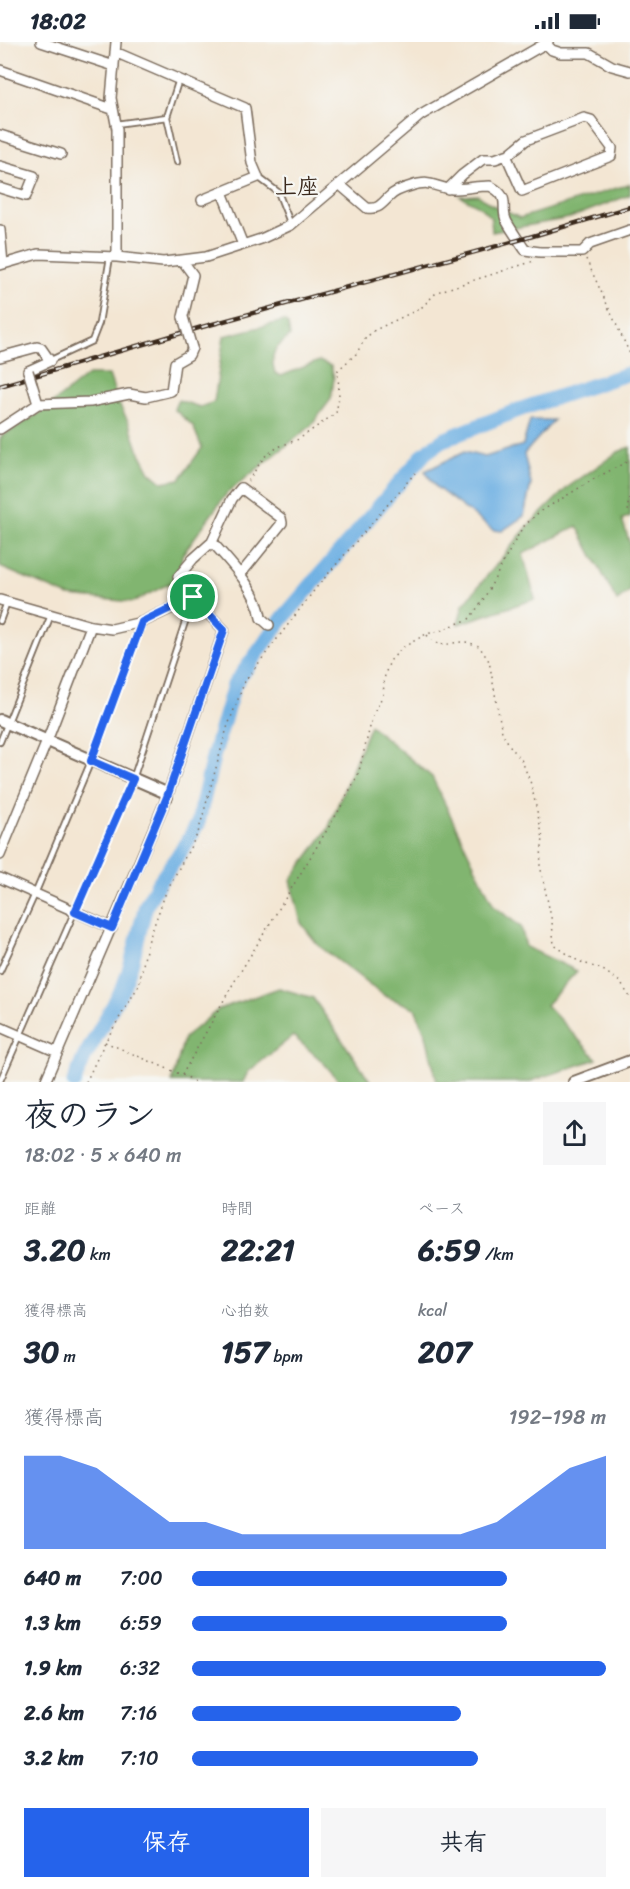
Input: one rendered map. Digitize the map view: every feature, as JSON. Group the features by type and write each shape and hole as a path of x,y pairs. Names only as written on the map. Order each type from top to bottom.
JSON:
{"street":[{"path":"41,42 60,45 114,66"},
{"path":"0,230 2,265 39,254 163,262 206,257 243,245 291,225 421,115 546,43 552,50 561,53 590,53 612,66 630,71"},
{"path":"113,257 116,124 112,109 115,47 245,108 252,163 258,177 202,200"},
{"path":"0,70 112,109"},
{"path":"448,189 483,159 495,159 506,155 526,140 584,118 591,120 612,148 611,156 522,190 506,155"},
{"path":"0,135 62,154"},
{"path":"0,166 34,176 26,196 0,188"},
{"path":"339,184 367,208 373,209 383,204 390,196 422,182 430,182 448,189 490,186 506,203 505,219 525,250 582,252 590,244 630,230"},
{"path":"222,192 243,245"},
{"path":"0,429 38,404 90,402 129,394 146,397 171,391 175,363 189,356 192,348 183,316 193,274 182,261"},
{"path":"0,357 37,347 41,348 50,361 28,371 38,404"},
{"path":"181,584 178,577 212,542 232,499 241,488 281,518 282,523 240,575"},
{"path":"212,542 240,575 260,609 261,618 269,625"},
{"path":"4,601 91,626 112,629 142,622 193,597 224,630 167,797 45,1082"},
{"path":"0,855 91,626"},
{"path":"4,722 164,792 167,797"},
{"path":"0,878 112,928"},
{"path":"0,1026 57,1052"},
{"path":"574,1082 630,1061"}],"lane":[{"path":"177,162 167,117 179,79"},
{"path":"116,124 167,117"},
{"path":"258,177 278,192 291,225"},
{"path":"50,361 92,341 99,323 113,257"},
{"path":"0,1081 133,779 193,597 181,584"},
{"path":"0,621 4,601"},
{"path":"0,742 4,722 51,615"},
{"path":"0,971 91,761 142,622"}],"path":[{"path":"582,252 630,354"},
{"path":"241,488 264,457 278,447 299,440 336,413 339,397 338,370 356,354 373,331 420,308 437,292 541,258"},
{"path":"182,1075 233,984 338,812 358,775 373,715 383,695 385,674 390,661 402,648 426,634 469,619 482,602 522,528 538,513 630,460"},
{"path":"86,1082 105,1042 139,985 147,945 166,892 198,833 227,728 245,681 329,572 415,473"},
{"path":"630,498 627,508 630,513"},
{"path":"426,634 433,643 446,646 465,642 479,646 489,661 502,732 522,761 531,784 543,838 540,865 552,922 554,945 578,961 603,970 620,982 630,997"},
{"path":"105,1042 194,1082"}],"green space":[{"path":"630,184 630,195 570,218 492,232 491,218 479,206 460,196 478,195 490,204 520,218"},
{"path":"284,321 288,325 290,336 280,344 273,356 275,373 281,376 319,361 331,366 334,378 331,399 311,426 227,493 182,555 180,578 133,602 69,596 0,567 0,440 2,436 43,411 88,375 109,375 138,449 150,472 162,482 180,479 202,448 193,426 174,409 178,400 200,407 214,402 224,336"},
{"path":"630,447 630,517 622,519 630,544 630,591 617,601 577,526 523,554 535,599 458,624 463,605 528,526 568,487 618,452"},
{"path":"370,725 432,777 494,906 521,927 526,947 577,971 546,1005 597,1059 528,1082 437,1082 426,1035 415,1008 385,996 318,945 301,923 291,880 328,829"},
{"path":"279,988 313,998 371,1082 340,1082 322,1061 293,1036 248,1072 243,1082 172,1082 184,1038 219,1009"}],"water":[{"path":"530,420 554,420 524,454 531,484 524,516 502,531 493,530 436,487 425,471 464,452 485,457 523,445"}],"waterway":[{"path":"74,1082 84,1058 123,988 146,905 198,823 213,757 234,685 283,618 425,453 443,440 521,409 630,373"}],"railway":[{"path":"0,386 630,207"}],"district":[{"name":"上座","path":"297,186"}],"route":[{"path":"193,597 224,630 167,797 112,928 75,912 133,779 91,761 142,622 193,597"}]}
